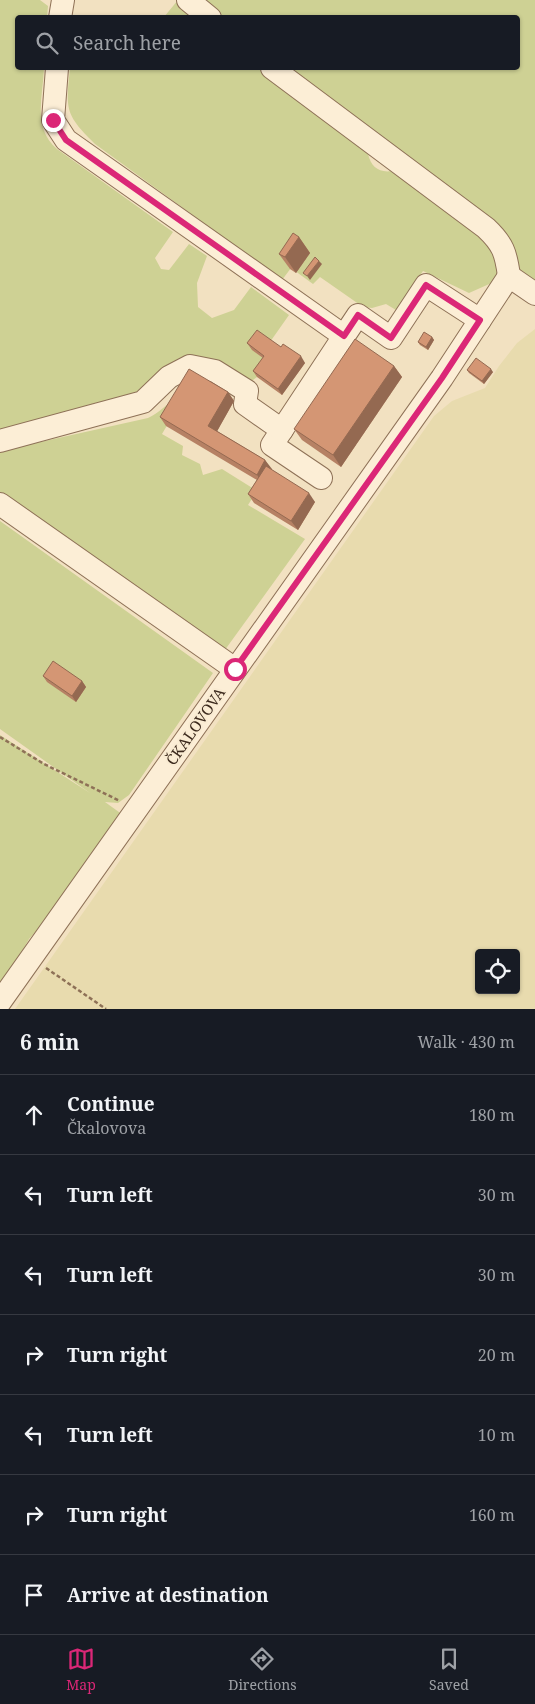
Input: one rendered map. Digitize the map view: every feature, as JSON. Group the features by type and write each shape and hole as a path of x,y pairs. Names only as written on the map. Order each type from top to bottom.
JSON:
{"street":[{"path":"60,15 63,0"},
{"path":"188,0 206,15"},
{"path":"57,70 53,120 66,140 344,336"},
{"path":"275,70 486,228 498,239 507,255 509,276 535,294"},
{"name":"ČKALOVOVA","path":"0,1002 442,378 509,276"},
{"path":"320,478 272,445 358,315 391,338 426,285 480,320"},
{"path":"0,441 143,402 169,377 190,366 215,371 247,392 245,404 282,430"},
{"path":"0,504 235,669"}],"path":[{"path":"0,737 44,764 105,793 134,811"},
{"path":"31,958 106,1009"}],"shaded area":[{"path":"535,329 535,1009 15,1009 434,416 452,401 485,388 517,343"}],"green space":[{"path":"0,0 40,0 48,6 47,15 15,15 15,70 44,70 41,112 44,132 49,141 57,149 173,232 155,258 161,269 169,270 189,244 207,256 197,283 198,307 212,318 234,310 251,287 289,315 270,342 269,362 257,377 249,383 219,365 141,396 0,434"},
{"path":"178,0 535,0 535,294 507,255 288,90 368,154 373,166 379,170 392,171 484,241 501,261 496,281 469,293 423,271 396,310 386,304 372,308 363,307 320,277 313,284 291,268 282,280 95,144 72,118 68,102 70,70 520,70 520,15 166,15"},
{"path":"195,378 162,434 183,446 182,455 200,464 203,475 222,469 257,491 248,505 305,539 222,654 0,498 0,451 148,418 166,405"},
{"path":"0,521 213,673 129,795 118,803 105,802 123,815 47,919 29,939 0,991 0,735 90,793 0,729"}],"building":[{"path":"293,233 299,237 285,257 279,254"},
{"path":"315,257 319,261 307,276 303,273"},
{"path":"257,330 281,347 283,344 301,356 278,389 253,371 264,356 247,343"},
{"path":"424,332 432,337 426,347 418,342"},
{"path":"355,339 394,366 333,455 294,429"},
{"path":"476,358 491,369 482,381 467,370"},
{"path":"189,369 228,392 208,426 265,460 257,475 160,417"},
{"path":"266,466 309,493 291,521 248,494"},
{"path":"53,661 82,681 72,696 43,676"}],"route":[{"path":"53,120 66,140 344,336 358,315 391,338 426,285 480,320 442,378 235,669"}]}
